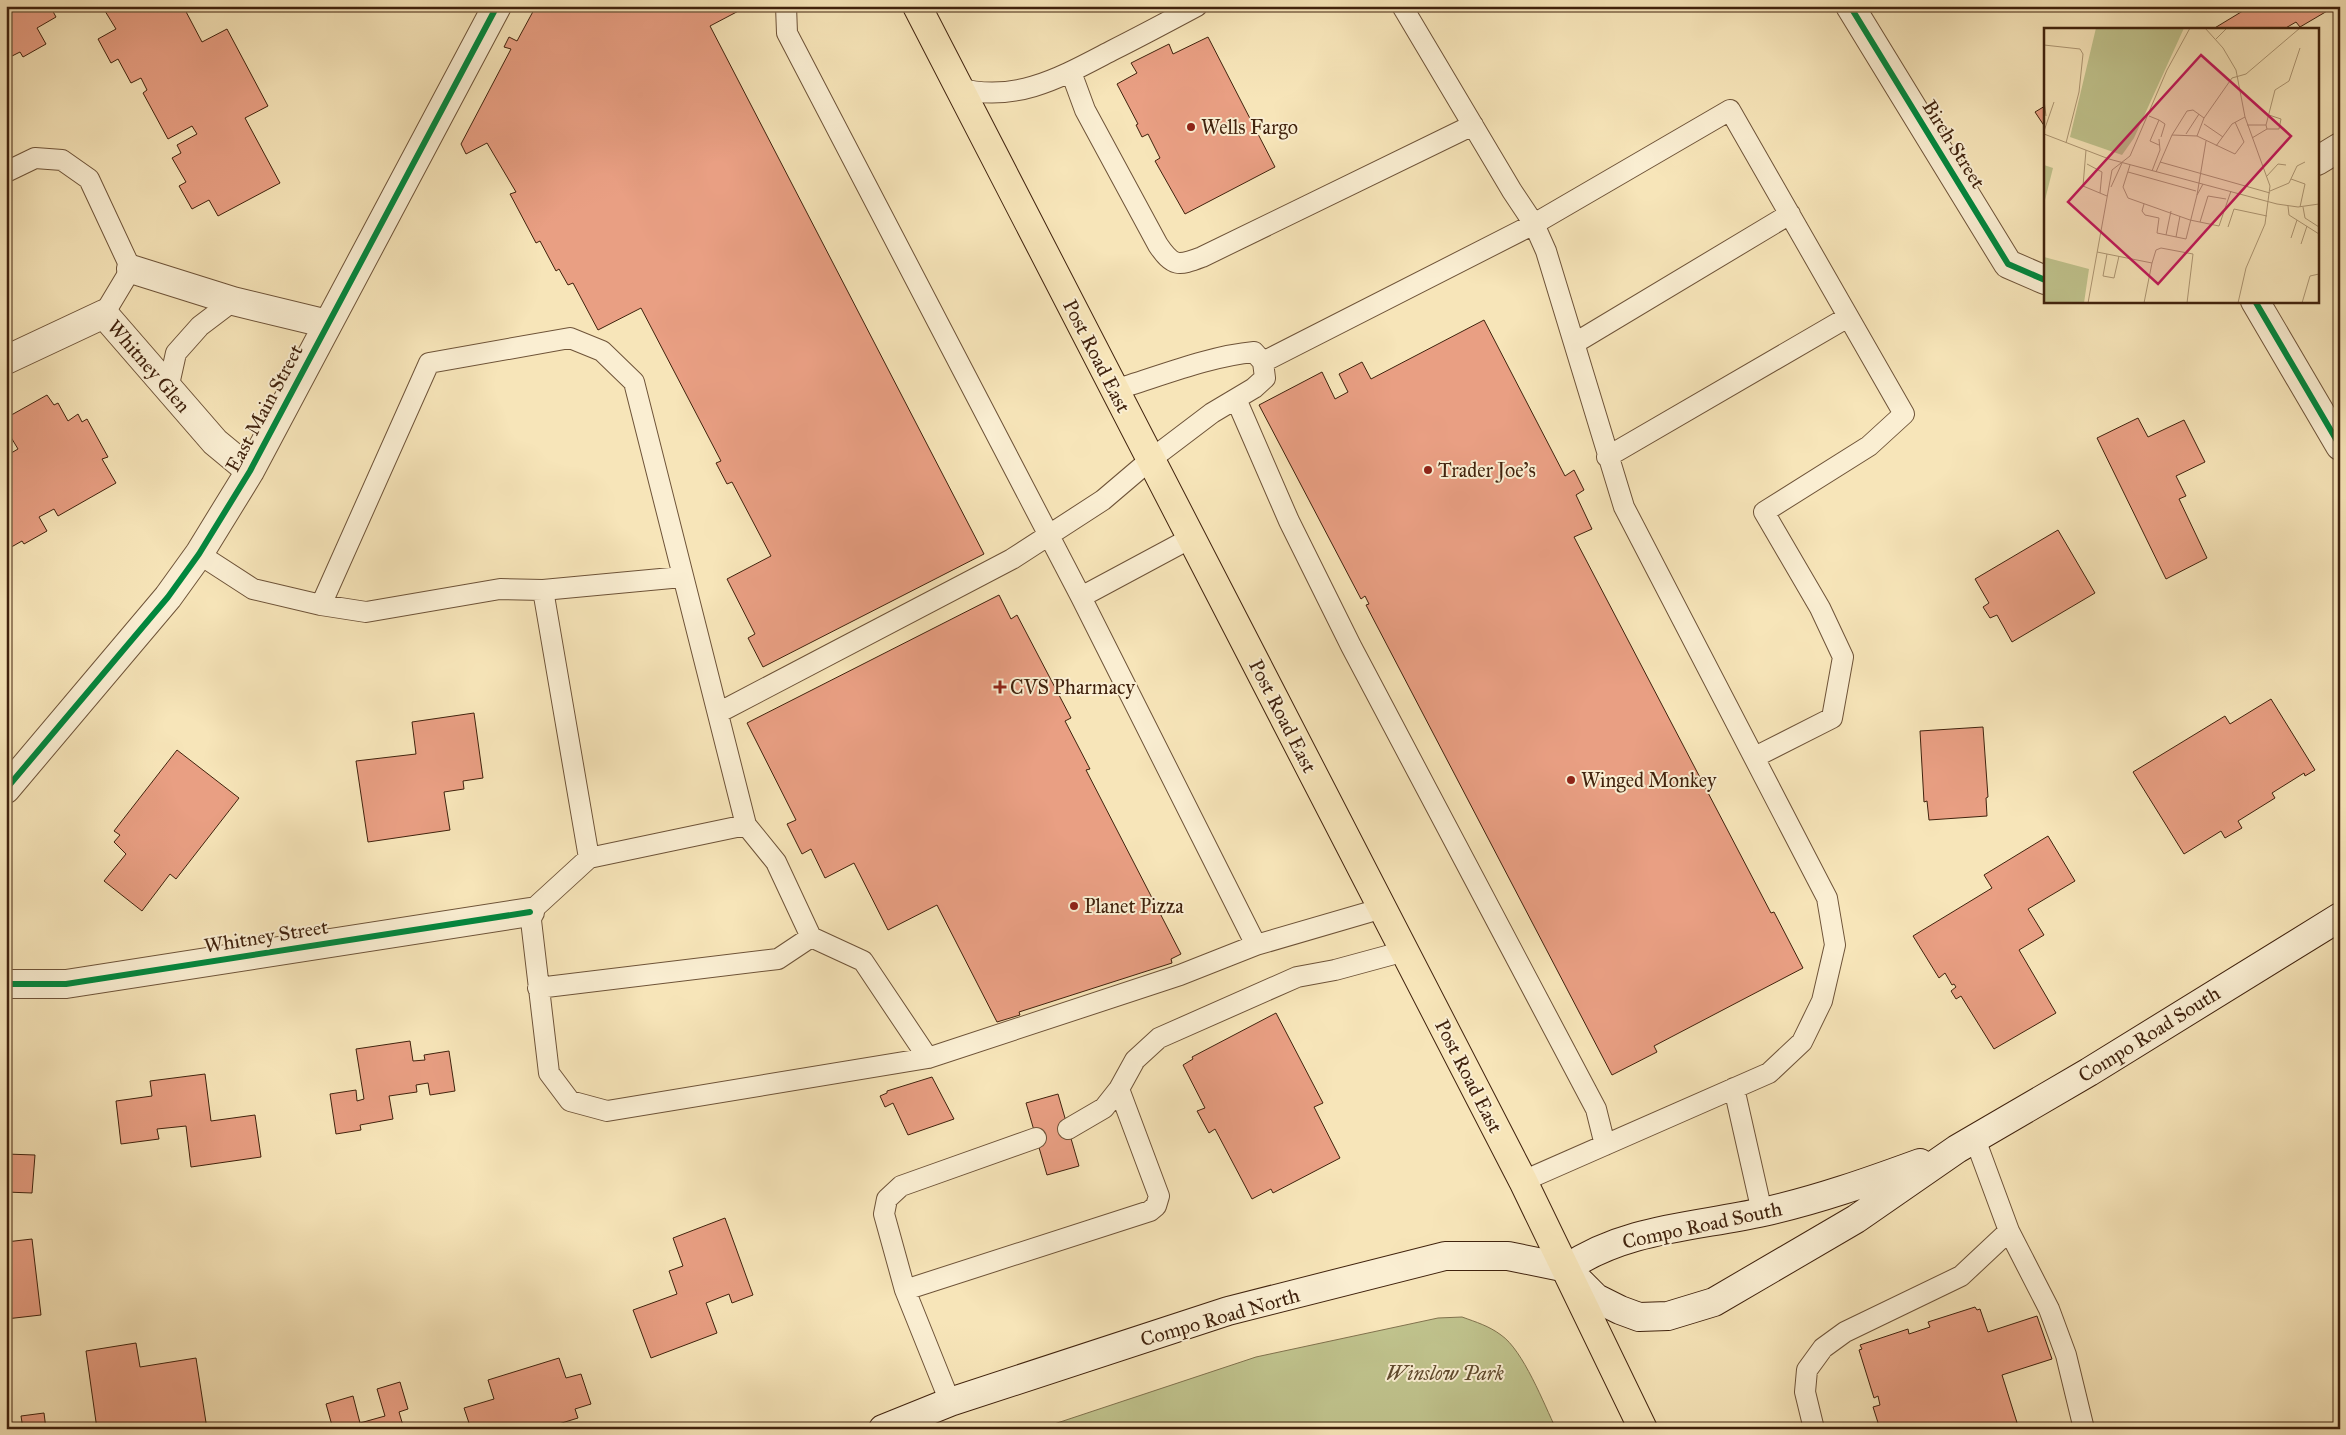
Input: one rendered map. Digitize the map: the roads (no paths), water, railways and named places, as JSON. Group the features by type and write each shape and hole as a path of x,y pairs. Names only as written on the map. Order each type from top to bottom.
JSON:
{"main road":[{"name":"Post Road East","path":"917,6 1523,1181 1644,1429"}],"street":[{"name":"East Main Street","path":"6,789 162,604 199,554 250,471 497,6"},
{"name":"Birch Street","path":"1850,6 2008,264 2044,280"},
{"path":"2318,160 2340,147"},
{"path":"131,269 233,301 328,324"},
{"path":"2256,302 2340,446"},
{"name":"Whitney Glen","path":"6,360 104,314 215,442 250,471"},
{"name":"Whitney Street","path":"6,984 66,984 530,912"},
{"name":"Compo Road South","path":"1966,1144 1855,1187 1762,1212 1628,1238 1586,1255 1567,1268 1596,1298 1639,1317 1668,1316 1714,1302 1848,1224 1966,1144 2089,1072 2340,917"},
{"name":"Compo Road North","path":"883,1429 950,1402 1228,1312 1445,1256 1508,1256 1567,1268"}],"lane":[{"path":"786,6 787,33 1081,597 1256,945"},
{"path":"958,88 979,94 1015,92 1041,84 1071,72 1197,6"},
{"path":"1402,6 1534,224 1546,251 1575,343 1607,457 1624,507 1827,898 1835,944 1822,1001 1802,1042 1769,1073 1523,1181"},
{"path":"1071,72 1085,110 1158,245 1169,260 1182,265 1473,125"},
{"path":"1264,362 1534,224 1730,110 1904,414 1869,446 1764,512 1820,608 1843,657 1832,718 1755,757"},
{"path":"6,172 34,158 62,160 89,180 131,269 104,314"},
{"path":"1575,343 1790,214"},
{"path":"168,389 176,353 200,326 233,301"},
{"path":"1607,457 1848,317"},
{"path":"321,605 429,363 570,338 602,351 634,382 746,825 776,862 811,938 863,960 928,1058"},
{"path":"718,713 1012,559 1103,500 1150,460 1264,378 1264,362 1254,352 1241,353 1215,359 1114,390"},
{"path":"1236,399 1289,521 1351,646 1596,1109 1604,1145"},
{"path":"1081,597 1191,538"},
{"path":"199,554 253,589 321,605 366,612 500,589 543,590 682,577"},
{"path":"543,590 589,858"},
{"path":"746,825 589,858 530,912 549,1072 570,1101 607,1111 928,1058 1180,975 1256,945 1383,908"},
{"path":"538,988 778,959 811,938"},
{"path":"1068,1130 1104,1108 1119,1089 1135,1060 1159,1038 1297,977 1335,970 1405,951"},
{"path":"1734,1088 1762,1212"},
{"path":"905,1290 1150,1211 1156,1206 1159,1196 1119,1089"},
{"path":"950,1402 905,1290 884,1214 887,1199 901,1186 1036,1138"},
{"path":"1966,1144 2048,1308 2066,1356 2084,1429"},
{"path":"1814,1429 1805,1392 1807,1370 1823,1348 1845,1332 1961,1276 2009,1231"}],"place":[{"name":"Wells Fargo","path":"1191,127"},
{"name":"Trader Joe's","path":"1428,470"},
{"name":"CVS Pharmacy","path":"1000,687"},
{"name":"Winged Monkey","path":"1571,780"},
{"name":"Planet Pizza","path":"1074,906"}],"park label":[{"name":"Winslow Park","path":"1445,1373"}]}
